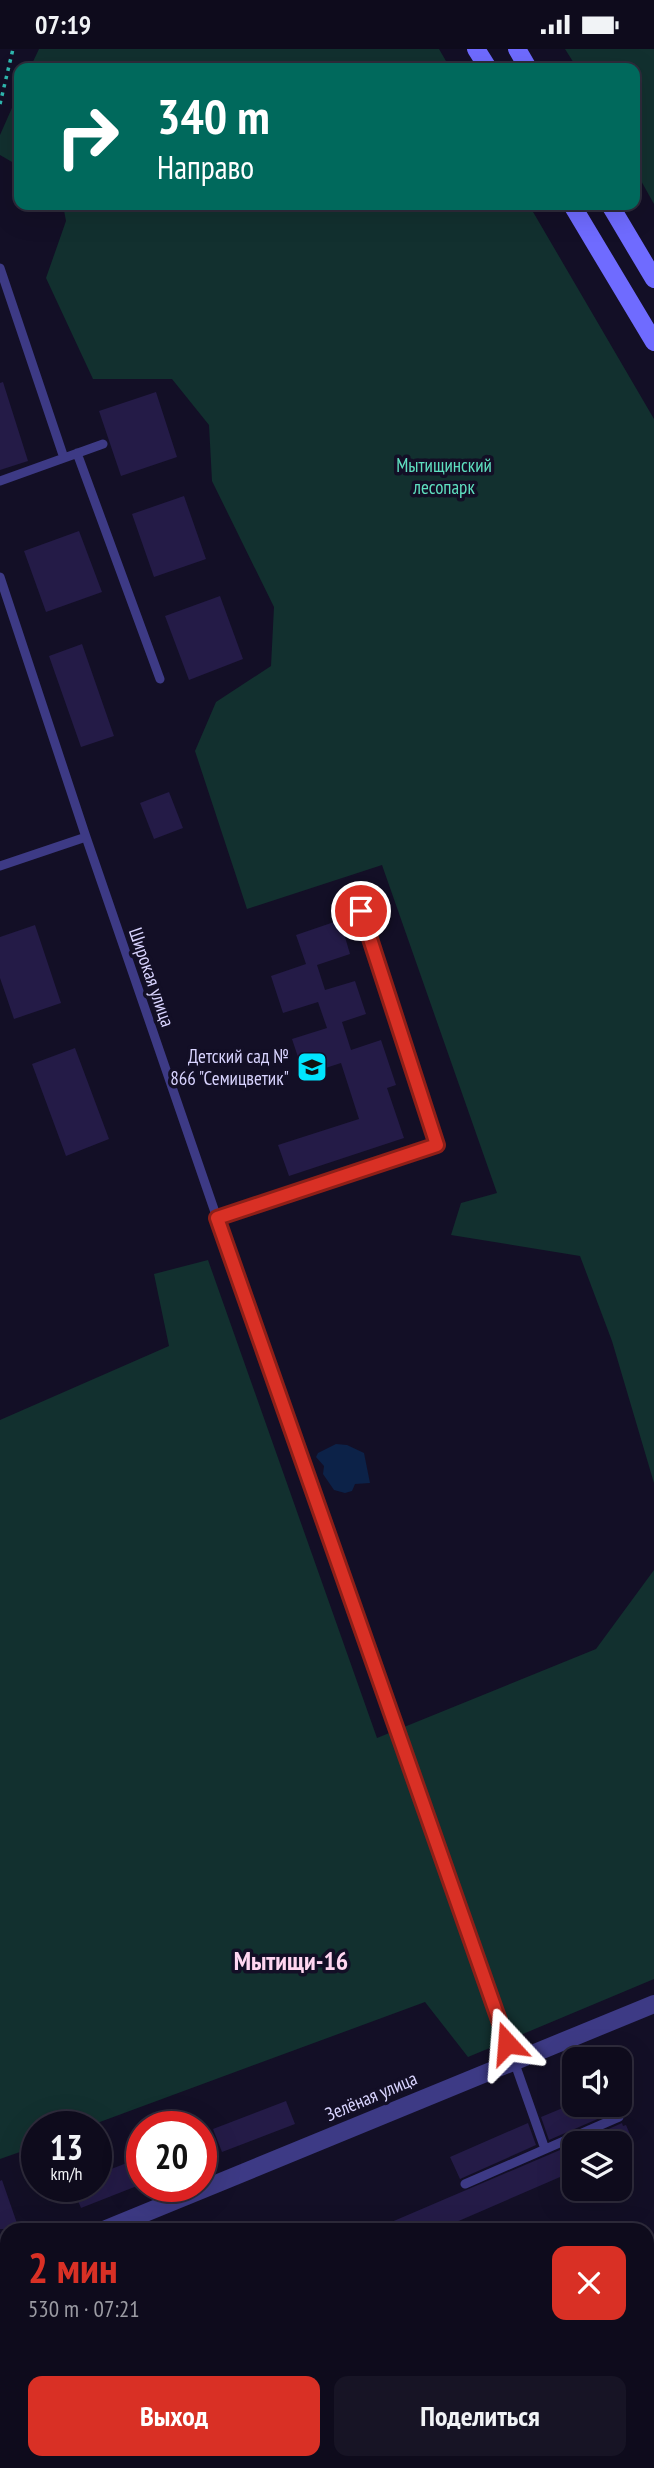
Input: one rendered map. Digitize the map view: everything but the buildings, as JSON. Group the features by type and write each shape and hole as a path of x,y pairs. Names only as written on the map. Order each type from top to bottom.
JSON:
{"main road":[{"path":"575,210 654,342"},
{"path":"613,210 654,279"}],"street":[{"name":"Зелёная улица","path":"120,2223 654,2004"}],"lane":[{"path":"0,268 64,458"},
{"path":"0,481 103,444"},
{"path":"77,453 160,680"},
{"name":"Широкая улица","path":"0,577 217,1218 545,2149"},
{"path":"0,866 86,837"},
{"path":"217,1218 437,1145 361,911"},
{"path":"465,2184 618,2117"}],"path":[{"path":"0,104 13,49"}],"green space":[{"path":"39,49 439,49 447,63 32,63"},
{"path":"565,49 654,49 654,204 640,179 640,63 574,63"},
{"path":"14,103 14,163 0,155 0,135"},
{"name":"Мытищинский лесопарк","path":"64,210 532,210 654,419 654,1483 612,1341 580,1256 451,1235 461,1203 497,1193 382,865 247,909 195,751 216,702 271,666 274,607 212,481 209,425 172,379 93,379 46,278 66,221"},
{"path":"208,1260 377,1738 596,1649 654,1570 654,1979 468,2057 425,2002 112,2118 112,2111 21,2111 21,2152 0,2159 0,1420 169,1346 154,1274"}],"water":[{"path":"336,1444 347,1445 364,1453 370,1483 355,1484 352,1491 345,1493 334,1490 323,1474 324,1466 316,1457 318,1453"}],"place":[{"name":"Детский сад № 866 \"Семицветик\"","path":"312,1067"}],"district":[{"name":"Мытищи-16","path":"291,1961"}],"route":[{"path":"361,911 437,1145 217,1218 507,2043"}]}
